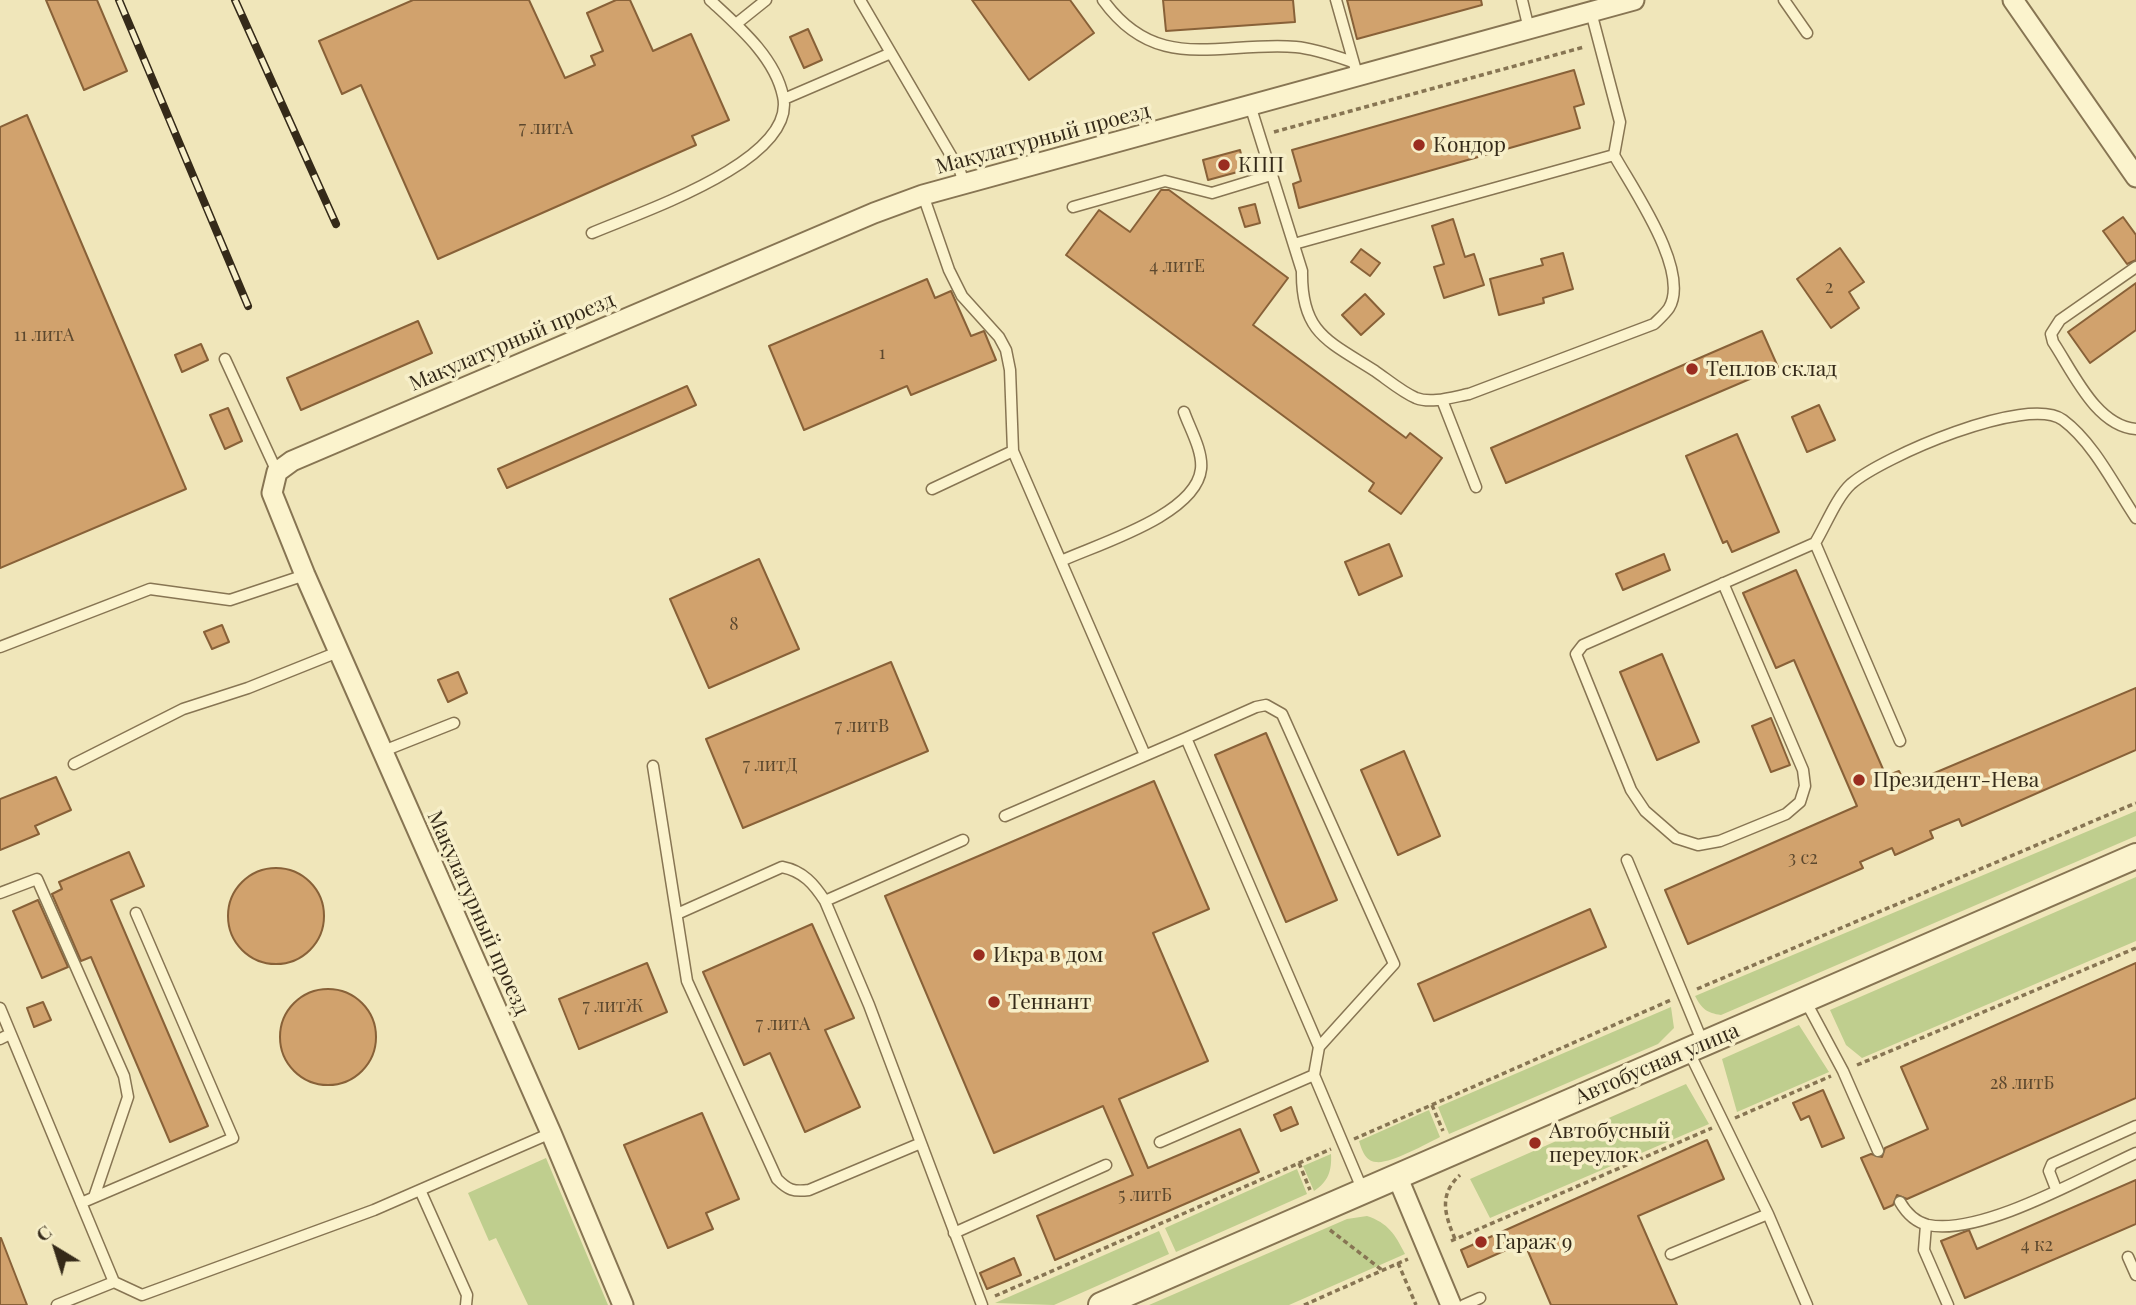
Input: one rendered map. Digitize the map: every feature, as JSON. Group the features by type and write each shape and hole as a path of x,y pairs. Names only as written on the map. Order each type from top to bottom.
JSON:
{"street":[{"name":"Макулатурный проезд","path":"623,1305 551,1133 305,575 272,493 277,472 292,461 330,444 874,213 923,195 1251,105 1355,69 1529,29 1634,0"},
{"path":"2013,0 2136,177"},
{"name":"Автобусная улица","path":"1101,1305 2136,856"},
{"path":"1397,1176 1451,1305"}],"lane":[{"path":"592,233 736,169 758,153 775,132 783,114 784,99 778,79 766,58 710,0"},
{"path":"736,24 766,0"},
{"path":"860,0 964,183"},
{"path":"1103,0 1119,23 1140,38 1165,46 1190,50 1296,47 1355,69"},
{"path":"1336,0 1355,69"},
{"path":"1522,0 1529,29"},
{"path":"1784,0 1807,33"},
{"path":"1251,105 1303,271 1302,299 1312,324 1328,342 1417,399 1442,400 1469,394 1654,324 1670,307 1674,286 1660,237 1614,155 1620,122 1591,12"},
{"path":"784,99 891,53"},
{"path":"1294,244 1614,155"},
{"path":"1073,207 1165,181 1212,192 1271,175"},
{"path":"923,195 949,270 962,296 999,337 1006,351 1010,370 1013,451 1145,755"},
{"path":"2136,267 2060,320 2051,334 2053,342 2107,418 2122,428 2136,429"},
{"path":"225,359 277,472"},
{"path":"1442,400 1476,487"},
{"path":"1061,561 1159,518 1192,492 1202,466 1184,412"},
{"path":"1723,583 1803,770 1805,786 1800,802 1786,814 1720,841 1698,845 1676,838 1644,811 1631,790 1576,654 1583,645 1723,583 1815,543 1850,485 1885,463 1945,436 1996,418 2031,412 2062,419 2087,447 2136,518"},
{"path":"932,489 1013,451"},
{"path":"1815,543 1900,741"},
{"path":"0,647 150,589 230,600 305,575"},
{"path":"74,764 183,709 248,688 338,652"},
{"path":"1005,816 1255,707 1266,705 1282,714 1394,964 1320,1047 1314,1075 1363,1191"},
{"path":"381,752 454,723"},
{"path":"1186,738 1320,1047"},
{"path":"653,766 687,981 777,1179 786,1189 796,1192 808,1190 921,1143"},
{"path":"825,901 962,840"},
{"path":"1627,860 1682,995 1722,1124 1768,1214 1808,1305"},
{"path":"677,914 782,867 795,869 807,878 825,901 869,1005 982,1303"},
{"path":"0,893 37,879 124,1076 128,1097 94,1197"},
{"path":"80,1202 233,1138 136,913"},
{"path":"1805,999 1843,1071 1878,1151"},
{"path":"0,1008 5,1037 114,1282 142,1295 373,1210 551,1133"},
{"path":"1160,1142 1314,1075"},
{"path":"2056,1189 2049,1171 2052,1164 2136,1126"},
{"path":"1900,1202 1906,1213 1926,1225 1954,1225 1982,1220 2136,1153"},
{"path":"954,1233 1106,1165"},
{"path":"419,1190 467,1294 466,1305"},
{"path":"1671,1254 1768,1214"},
{"path":"1926,1225 1924,1250 1948,1305"},
{"path":"2128,1256 2136,1275"},
{"path":"57,1305 114,1282"},
{"path":"1464,1305 1480,1298"}],"path":[{"path":"1258,133 1282,131 1600,43"},
{"path":"982,1303 1682,995 2136,803"},
{"path":"1461,1173 1446,1194 1444,1213 1453,1240 2136,948"},
{"path":"1432,1105 1445,1136"},
{"path":"1299,1163 1311,1192"},
{"path":"1325,1226 1382,1270"},
{"path":"1304,1305 1408,1259"},
{"path":"1398,1263 1416,1305"}],"green space":[{"path":"2136,811 2136,836 1721,1015 1705,1010 1695,996"},
{"path":"2136,877 2136,941 1862,1058 1846,1045 1830,1010"},
{"path":"1671,1007 1674,1028 1658,1044 1449,1134 1438,1107"},
{"path":"1799,1025 1829,1072 1737,1112 1722,1059"},
{"path":"1686,1084 1709,1124 1490,1218 1470,1179"},
{"path":"1429,1110 1440,1137 1382,1162 1369,1160 1364,1154 1359,1141"},
{"path":"1331,1154 1328,1176 1314,1191 1303,1166"},
{"path":"546,1158 608,1305 528,1305 496,1238 489,1241 468,1193"},
{"path":"1297,1169 1307,1194 1176,1252 1165,1228"},
{"path":"1367,1216 1390,1230 1405,1254 1289,1305 1149,1305 1347,1219"},
{"path":"1159,1231 1169,1254 1054,1305 995,1303"}],"building":[{"path":"46,0 97,0 127,71 84,90"},
{"path":"413,0 529,0 565,78 595,65 591,56 603,51 587,13 616,0 630,0 653,51 691,34 729,120 692,136 696,145 438,259 361,85 342,94 319,41"},
{"path":"972,0 1070,0 1094,33 1029,80"},
{"path":"1163,0 1293,0 1295,22 1166,31"},
{"path":"1347,0 1481,0 1482,5 1357,39"},
{"path":"808,29 822,60 804,68 790,37"},
{"path":"1574,70 1584,104 1574,107 1580,128 1299,208 1293,184 1301,181 1292,150"},
{"path":"27,115 186,489 0,568 0,127"},
{"name":"КПП","path":"1240,150 1245,170 1208,180 1203,160"},
{"path":"1161,190 1169,190 1288,278 1253,325 1406,438 1410,433 1442,458 1401,514 1369,491 1374,483 1066,255 1099,210 1130,232"},
{"path":"1255,204 1260,223 1245,227 1239,208"},
{"path":"2123,217 2136,235 2136,260 2127,264 2103,231"},
{"path":"1453,219 1465,257 1474,254 1484,285 1444,298 1434,267 1444,264 1432,226"},
{"path":"1840,248 1864,282 1849,292 1859,308 1831,328 1797,279"},
{"path":"1361,249 1380,263 1370,276 1351,262"},
{"path":"1563,253 1573,289 1543,298 1544,303 1499,315 1490,279 1543,265 1541,259"},
{"path":"927,279 935,298 951,291 971,336 984,331 996,360 911,395 907,386 804,430 769,346"},
{"path":"2136,283 2136,330 2090,363 2068,332"},
{"path":"1365,294 1384,314 1361,335 1342,315"},
{"path":"418,321 432,353 301,410 287,378"},
{"path":"1762,331 1778,367 1506,483 1491,448"},
{"path":"201,344 208,360 182,372 175,355"},
{"path":"687,386 696,405 507,488 498,469"},
{"path":"1819,405 1835,440 1807,452 1792,417"},
{"path":"228,408 242,441 225,449 210,415"},
{"path":"1737,434 1779,532 1732,552 1727,541 1723,543 1686,456"},
{"path":"1389,544 1402,576 1359,595 1345,562"},
{"path":"1664,554 1670,570 1623,590 1616,574"},
{"path":"759,559 799,649 709,688 670,599"},
{"path":"1796,570 1886,776 1899,771 1906,785 2136,688 2136,750 1962,826 1959,819 1930,831 1933,838 1895,855 1892,848 1860,862 1863,868 1688,944 1665,890 1857,806 1794,660 1776,668 1743,593"},
{"path":"222,625 229,642 212,649 204,632"},
{"path":"1662,654 1699,742 1657,760 1620,672"},
{"path":"891,662 928,751 743,828 706,739"},
{"path":"458,672 467,693 448,702 438,680"},
{"path":"1771,718 1790,765 1771,772 1752,726"},
{"path":"1266,733 1337,900 1286,922 1215,755"},
{"path":"1404,751 1440,836 1398,855 1361,770"},
{"path":"56,777 71,810 35,826 39,834 0,850 0,799"},
{"path":"1154,781 1209,909 1153,933 1208,1061 1119,1099 1148,1168 1240,1129 1259,1172 1055,1260 1037,1216 1133,1175 1103,1106 994,1153 885,896"},
{"path":"129,852 144,886 111,900 208,1126 170,1142 91,957 81,961 52,894 62,889 59,882"},
{"path":"276,868 294,872 310,882 320,898 324,916 320,934 310,950 294,960 276,964 258,960 242,950 232,934 228,916 232,898 242,882 258,872"},
{"path":"38,900 68,967 42,978 13,911"},
{"path":"1590,909 1606,947 1434,1021 1418,984"},
{"path":"812,924 854,1018 825,1030 860,1107 805,1132 770,1053 744,1065 703,972"},
{"path":"647,963 667,1012 579,1049 559,999"},
{"path":"2136,963 2136,1098 1907,1199 1897,1195 1893,1205 1884,1209 1861,1158 1871,1154 1882,1157 1885,1148 1928,1129 1901,1067"},
{"path":"328,989 346,993 362,1003 372,1019 376,1037 372,1055 362,1071 346,1081 328,1085 310,1081 294,1071 284,1055 280,1037 284,1019 294,1003 310,993"},
{"path":"43,1002 51,1020 34,1027 27,1008"},
{"path":"1823,1090 1844,1138 1822,1147 1809,1116 1801,1120 1793,1103"},
{"path":"1291,1107 1298,1124 1281,1131 1274,1115"},
{"path":"702,1113 739,1199 706,1213 713,1229 668,1248 624,1145"},
{"path":"1707,1140 1724,1179 1638,1216 1677,1305 1551,1305 1524,1242 1468,1267 1461,1250"},
{"path":"2136,1180 2136,1224 1965,1298 1941,1241 1969,1230 1977,1249"},
{"path":"1,1238 27,1305 0,1305"},
{"path":"1014,1258 1021,1275 987,1289 980,1273"}],"railway":[{"path":"119,0 248,306"},
{"path":"235,0 336,224"}],"place":[{"name":"Кондор","path":"1419,145"},
{"name":"КПП","path":"1224,165"},
{"name":"Теплов склад","path":"1692,369"},
{"name":"Президент-Нева","path":"1859,780"},
{"name":"Икра в дом","path":"979,955"},
{"name":"Теннант","path":"994,1002"},
{"name":"Автобусный переулок","path":"1535,1143"},
{"name":"Гараж 9","path":"1481,1242"}]}
